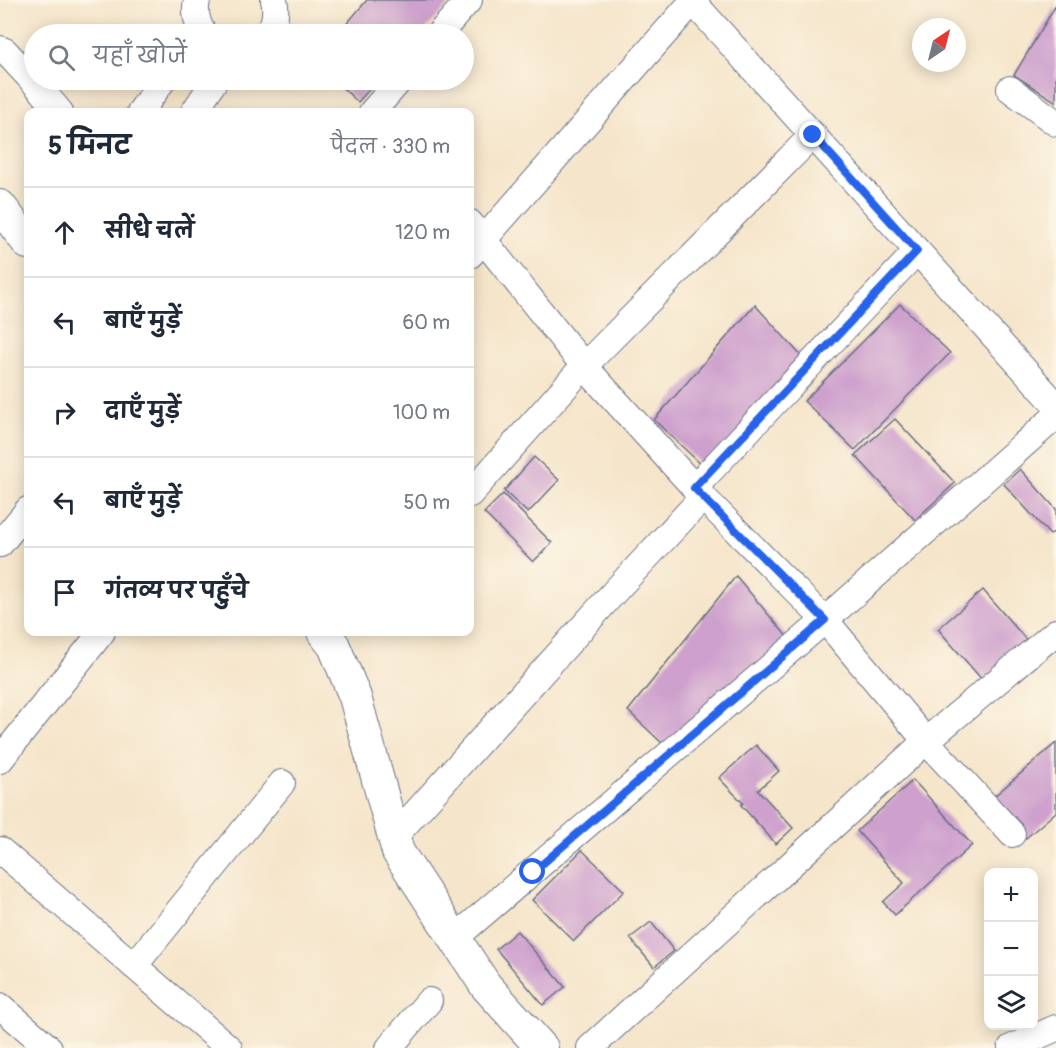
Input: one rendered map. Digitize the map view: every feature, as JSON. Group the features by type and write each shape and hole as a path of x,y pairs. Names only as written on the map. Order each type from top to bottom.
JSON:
{"street":[{"path":"197,0 198,24"},
{"path":"272,24 276,9 274,0"},
{"path":"448,24 469,0"},
{"path":"1012,834 926,741 825,620 698,493 474,240 694,1 1056,405"},
{"path":"0,48 24,72"},
{"path":"1010,89 1056,123"},
{"path":"41,90 57,108"},
{"path":"143,108 156,90"},
{"path":"197,108 208,90"},
{"path":"378,108 392,90"},
{"path":"474,490 584,366 813,135"},
{"path":"0,207 24,238"},
{"path":"394,837 616,590 698,493 917,251"},
{"path":"455,938 825,620 1056,416"},
{"path":"0,544 24,515"},
{"path":"590,1048 926,741 1056,632"},
{"path":"0,760 99,636"},
{"path":"334,636 355,697 398,852 486,986 542,1048"},
{"path":"134,966 282,783"},
{"path":"0,850 229,1048"},
{"path":"389,1048 429,1001"},
{"path":"0,1005 49,1048"},
{"path":"1011,1048 1055,1027"}],"building":[{"path":"367,0 453,0 430,24 347,24"},
{"path":"1056,5 1056,102 1014,75"},
{"path":"345,90 369,90 358,102"},
{"path":"900,304 950,353 855,450 804,401"},
{"path":"755,305 804,359 706,469 654,420"},
{"path":"895,419 955,483 915,520 855,455"},
{"path":"534,457 559,480 528,513 504,491"},
{"path":"1020,469 1056,509 1056,530 1050,535 1004,484"},
{"path":"503,494 552,543 533,562 484,513"},
{"path":"736,576 789,639 663,744 628,711"},
{"path":"983,590 1029,643 984,682 938,629"},
{"path":"1056,743 1056,812 1026,838 992,798"},
{"path":"756,745 779,771 758,790 793,828 776,844 741,805 743,803 719,778"},
{"path":"913,780 972,845 895,915 883,902 904,883 857,831"},
{"path":"582,850 624,891 574,941 532,900"},
{"path":"651,922 674,951 654,967 630,938"},
{"path":"517,931 565,987 543,1005 496,949"}],"route":[{"path":"533,872 825,620 694,488 917,251 813,135"}]}
